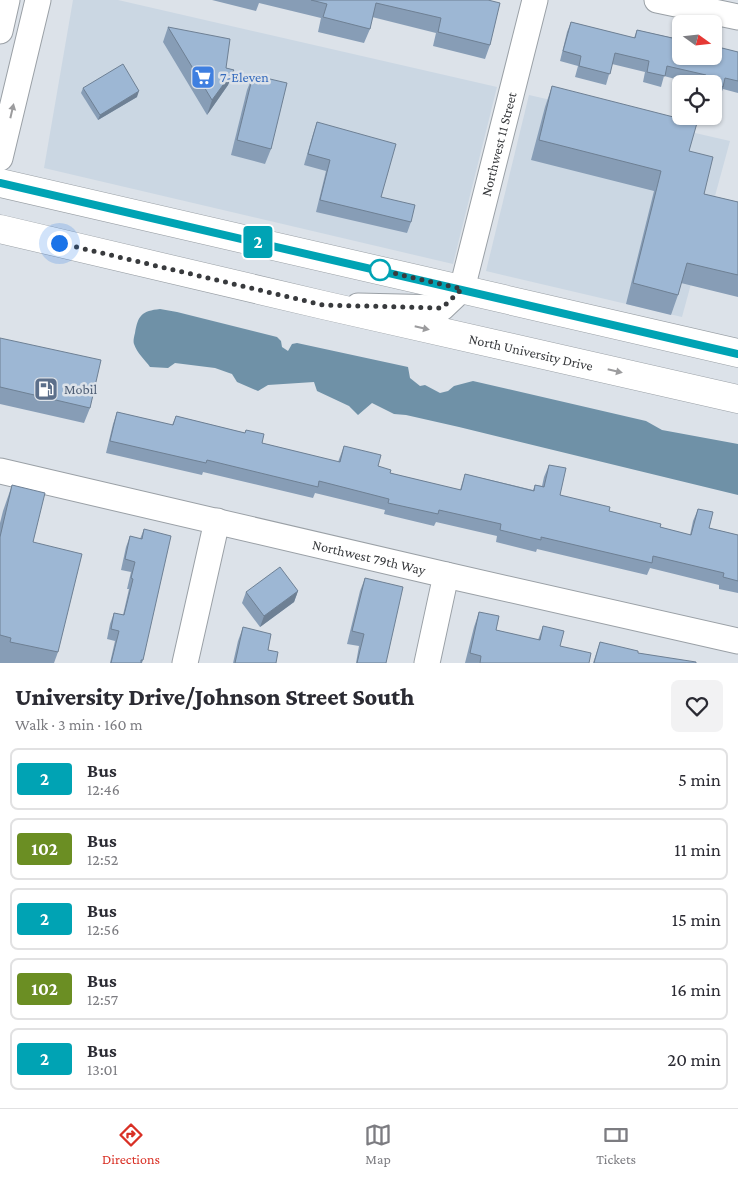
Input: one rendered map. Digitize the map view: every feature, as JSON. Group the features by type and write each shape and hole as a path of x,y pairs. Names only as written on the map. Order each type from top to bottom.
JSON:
{"main road":[{"path":"0,183 738,354"},
{"name":"North University Drive","path":"0,229 323,305 738,399"}],"street":[{"path":"0,31 8,0"},
{"path":"0,158 38,0"},
{"name":"Northwest 11 Street","path":"462,289 536,0"},
{"path":"657,0 738,17"},
{"name":"North University Drive","path":"323,305 442,308 462,289"},
{"name":"Northwest 79th Way","path":"0,471 738,641"},
{"path":"185,663 217,521"},
{"path":"427,663 446,575"}],"shaded area":[{"path":"73,0 118,0 497,87 453,264 44,168"},
{"path":"529,95 730,141 682,317 486,271"}],"water":[{"path":"160,309 277,337 281,341 282,347 288,351 292,344 297,343 408,367 410,378 420,386 425,385 440,393 448,391 454,386 473,381 646,421 662,430 738,444 738,495 459,427 394,414 372,403 358,415 349,406 317,391 314,382 268,385 258,391 237,382 232,374 215,368 175,363 168,368 150,367 135,347 134,337 139,318 149,311"}],"building":[{"path":"311,0 488,0 500,3 490,45 438,32 441,18 376,3 370,29 323,17 327,4"},
{"path":"571,22 635,38 637,30 672,38 672,65 722,65 722,48 738,52 738,81 725,78 723,87 722,75 706,75 667,66 665,76 647,72 649,61 615,53 610,74 579,66 581,56 563,51"},
{"path":"168,27 230,39 226,68 234,70 212,100"},
{"path":"123,64 139,91 100,115 83,88"},
{"path":"253,75 287,83 271,149 237,140"},
{"path":"552,86 672,117 672,125 696,125 689,151 713,157 704,194 738,202 738,275 687,263 678,295 633,283 661,171 539,140"},
{"path":"317,122 396,144 381,197 415,205 411,222 320,200 330,160 308,154"},
{"name":"Mobil","path":"0,338 101,360 90,408 0,387"},
{"path":"117,412 173,425 176,416 245,433 246,430 264,434 262,443 340,462 344,446 381,455 378,466 391,470 390,473 461,490 465,474 534,491 535,485 544,487 549,465 566,468 560,495 610,507 609,511 661,524 660,527 691,535 698,509 713,512 709,528 738,535 738,581 723,577 724,573 653,556 652,563 541,537 541,540 500,530 501,524 439,510 438,514 388,503 389,499 319,481 318,487 207,460 206,463 110,441"},
{"path":"12,485 45,493 33,542 82,554 58,652 10,642 11,638 0,635 0,537"},
{"path":"144,529 171,536 143,660 141,660 141,663 111,663 119,631 111,629 114,613 124,615 133,579 131,578 135,562 125,559 130,536 142,539"},
{"path":"280,567 298,591 264,616 246,592"},
{"path":"365,578 403,587 386,663 357,663 364,634 352,631"},
{"path":"479,612 499,616 496,630 540,640 543,626 564,631 560,646 591,653 589,663 480,663 481,656 470,653"},
{"path":"243,627 271,634 268,650 278,652 276,663 235,663"},
{"path":"600,642 638,651 638,653 696,663 594,663"}],"bus line":[{"name":"2","path":"0,183 738,354"}],"place":[{"name":"7-Eleven","path":"203,77"},
{"name":"Mobil","path":"46,389"}],"route":[{"path":"59,243 323,305 442,308 462,289 380,270"}]}
